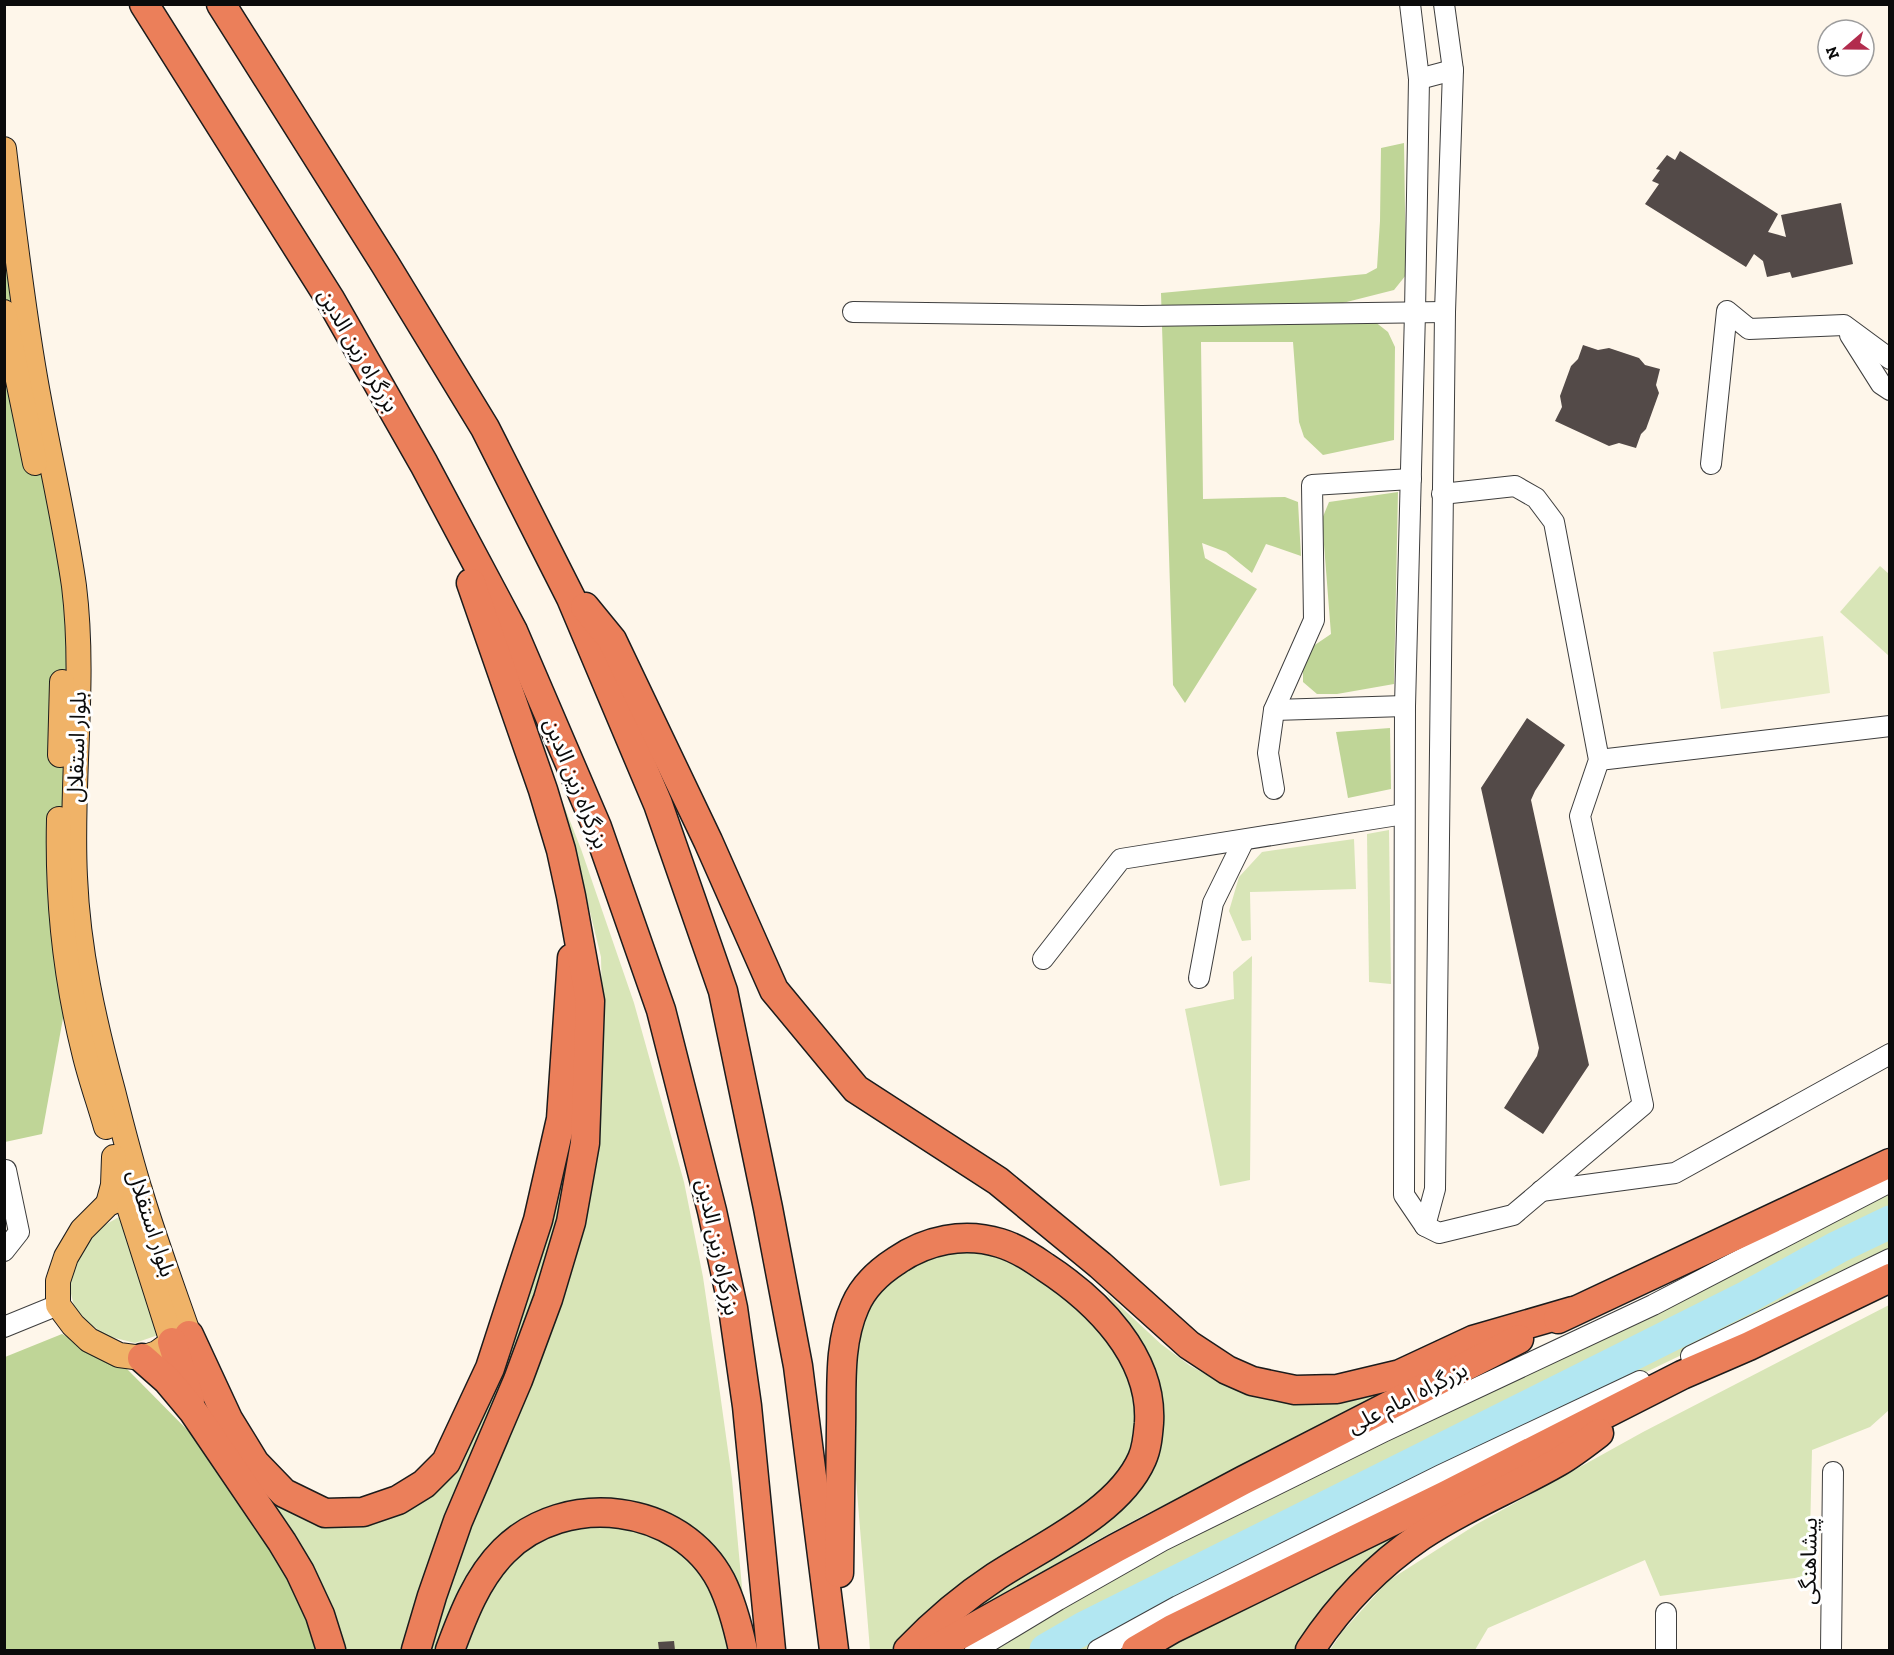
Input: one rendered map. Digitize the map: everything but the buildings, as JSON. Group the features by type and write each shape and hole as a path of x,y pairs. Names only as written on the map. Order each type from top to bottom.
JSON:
{"highway":[{"name":"بزرگراه زین الدین","path":"144,4 330,299 438,493 518,642 597,827 661,1010 712,1211 733,1308 747,1406 771,1650"},
{"path":"221,4 486,428 562,580 658,804 723,991 798,1366 836,1650"},
{"path":"416,1650 458,1521 518,1380 548,1299 571,1222 585,1143 590,1001 561,850 543,790 438,493"},
{"path":"562,580 612,640 708,841 774,990 796,1017 856,1089 998,1181 1100,1265 1189,1345 1227,1370 1252,1381 1295,1390 1337,1389 1400,1374 1473,1340 1574,1311"},
{"path":"180,1338 255,1463 284,1493 325,1513 363,1512 398,1500 424,1484 446,1462 490,1368 538,1220 549,1178 561,1119 576,923"},
{"name":"بزرگراه امام علی","path":"933,1650 1244,1480 1574,1311 1890,1163"},
{"path":"836,1650 843,1351 855,1305 868,1284 885,1268 904,1255 928,1244 954,1239 998,1242 1024,1253 1070,1283 1114,1327 1146,1384 1150,1409 1143,1456 1133,1476 1106,1505 1082,1524 1009,1568 964,1599 928,1629 908,1650"},
{"path":"1136,1650 1172,1629 1446,1495 1682,1375 1749,1346 1890,1278"},
{"path":"180,1338 193,1411"},
{"path":"142,1358 167,1380 193,1411 282,1542 300,1572 320,1615 331,1650"},
{"path":"1310,1650 1338,1611 1404,1549 1489,1497 1559,1462 1682,1375"},
{"path":"450,1650 462,1617 479,1583 504,1550 523,1536 554,1520 568,1515 596,1512 626,1515 655,1523 673,1531 687,1542 706,1560 720,1580 737,1622 743,1650"}],"main road":[{"name":"بلوار استقلال","path":"4,149 35,380 74,587 78,638 75,877 82,952 124,1196"},
{"name":"بلوار استقلال","path":"4,312 45,514 63,627 57,866 66,966 84,1053 124,1196 180,1338"},
{"path":"124,1196 82,1230 66,1257 58,1281 58,1305 73,1325 89,1340 119,1355 142,1358 157,1353 180,1338"}],"street":[{"path":"1410,4 1419,79 1405,706 1404,1195 1425,1226 1439,1233 1513,1215 1643,1105 1580,816 1599,760 1554,522 1536,498 1515,486 1443,494"},
{"path":"1425,1226 1435,1189 1445,312 1453,70 1444,4"},
{"path":"1419,79 1453,70"},
{"path":"853,312 1142,316 1445,312"},
{"path":"1711,465 1726,312 1749,329 1844,325 1890,358"},
{"path":"1844,325 1881,384 1890,390"},
{"path":"1274,789 1268,753 1274,710 1314,620 1312,485 1411,479"},
{"path":"1408,596 1441,596"},
{"path":"1274,710 1405,706"},
{"path":"1599,760 1890,726"},
{"path":"1043,958 1121,859 1404,814"},
{"path":"1199,978 1213,903 1244,840"},
{"path":"1541,1191 1675,1173 1890,1054"},
{"path":"4,1251 18,1232 6,1170"},
{"path":"975,1650 1162,1541 1383,1432 1653,1305 1890,1182"},
{"path":"1098,1650 1170,1610 1441,1475 1890,1259"},
{"path":"4,1327 58,1305"},
{"name":"پیشاهنگی","path":"1831,1650 1833,1472"},
{"path":"1666,1613 1666,1650"}],"green space":[{"path":"1404,143 1406,275 1394,290 1319,309 1239,309 1180,305 1183,323 1374,321 1388,332 1395,347 1394,440 1323,455 1304,437 1299,422 1293,342 1201,342 1203,499 1285,497 1298,502 1301,556 1266,544 1252,573 1226,552 1202,543 1205,558 1257,589 1185,703 1173,685 1161,293 1366,274 1377,268 1381,148"},
{"path":"4,218 76,556 75,952 42,1134 5,1142"},
{"path":"1398,492 1394,684 1337,694 1317,694 1303,682 1303,653 1331,634 1322,519 1329,502"},
{"path":"1880,566 1889,574 1889,656 1840,612"},
{"path":"1823,636 1830,693 1721,709 1713,652"},
{"path":"524,704 581,849 634,1003 684,1182 703,1277 718,1379 732,1479 744,1609 688,1531 537,1518 441,1650 425,1650 537,1350 602,1003 601,957 582,879"},
{"path":"1390,728 1391,789 1348,798 1336,732"},
{"path":"1389,830 1391,984 1369,982 1367,834"},
{"path":"1354,839 1356,889 1250,892 1251,940 1242,941 1229,911 1239,877 1262,852"},
{"path":"1252,956 1250,1180 1220,1186 1185,1009 1234,999 1233,972"},
{"path":"580,1083 559,1234 408,1650 337,1650 194,1389 193,1352 252,1474 375,1522 405,1511 436,1486"},
{"path":"1889,1193 1889,1253 1509,1438 1091,1650 985,1650 1109,1577"},
{"path":"126,1213 161,1334 135,1343 107,1336 87,1322 74,1306 69,1285 83,1242 103,1226"},
{"path":"949,1248 1004,1254 1078,1301 1130,1372 1140,1430 1114,1483 968,1589 894,1650 870,1650 854,1455 854,1344 881,1283"},
{"path":"1106,1293 1161,1344 1189,1365 1214,1379 1266,1397 1510,1337 1146,1514 1092,1543 926,1641 1138,1483 1134,1334"},
{"path":"1889,1305 1889,1410 1870,1427 1812,1450 1809,1576 1660,1596 1645,1560 1488,1628 1475,1650 1330,1650 1342,1632 1388,1581 1477,1524 1643,1432"},
{"path":"62,1334 127,1369 224,1467 302,1595 316,1650 5,1650 5,1357"},
{"path":"1473,1498 1299,1650 1160,1650 1204,1627"},
{"path":"611,1521 648,1529 698,1563 736,1650 459,1650 495,1575 542,1536"}],"waterway":[{"path":"1046,1650 1084,1628 1747,1297 1838,1247 1890,1222"}]}
